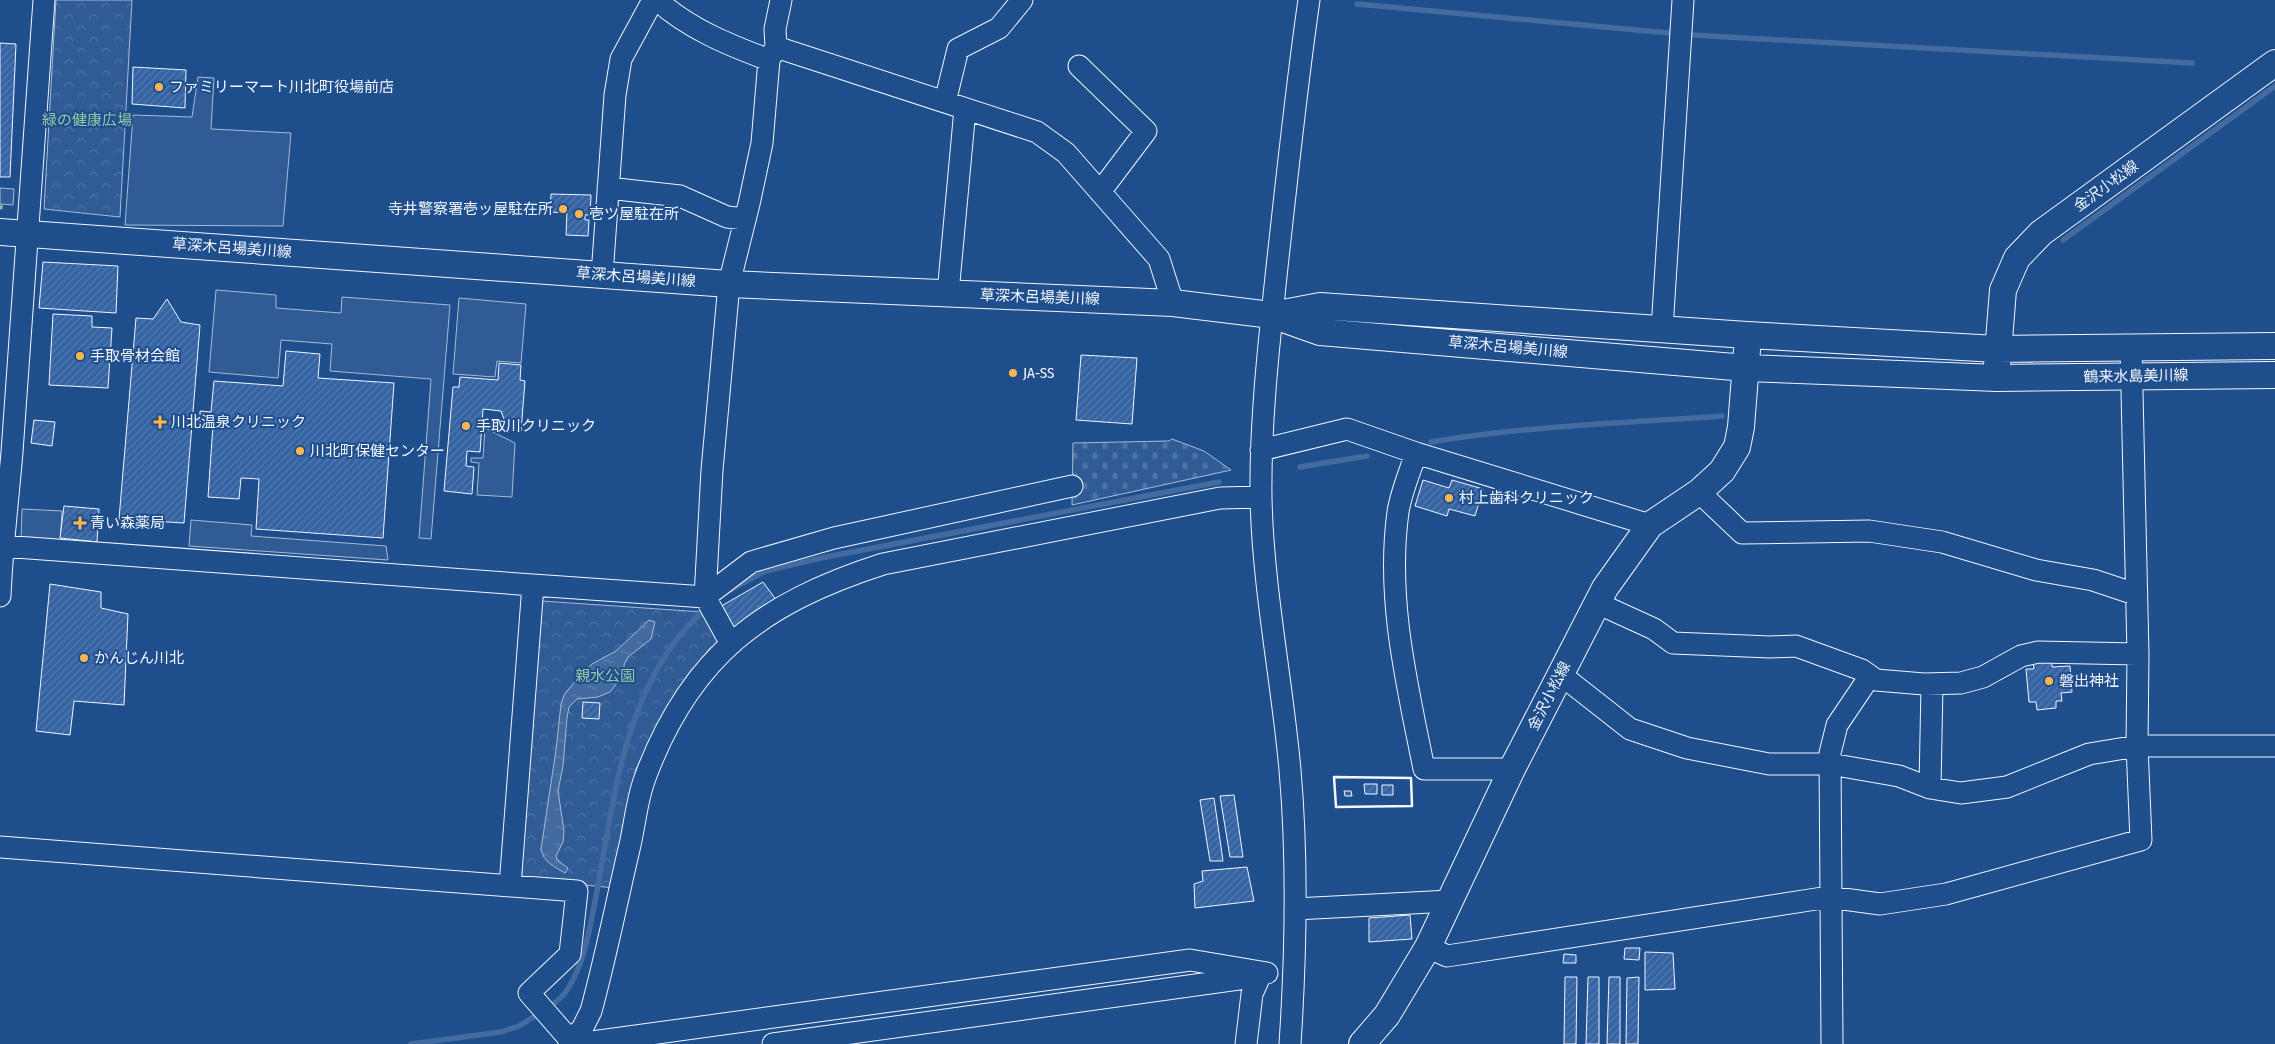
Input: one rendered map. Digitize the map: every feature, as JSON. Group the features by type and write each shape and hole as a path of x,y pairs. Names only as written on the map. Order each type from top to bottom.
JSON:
{"main road":[{"name":"金沢小松線","path":"1997,378 1997,349 2003,290 2017,258 2041,233 2275,63"},
{"name":"草深木呂場美川線","path":"0,232 729,284 1173,303 1272,315 1320,332 1746,368"},
{"name":"草深木呂場美川線","path":"1272,315 1320,306 1747,335"},
{"name":"金沢小松線","path":"1362,1044 1387,1015 1428,947 1512,769 1605,588 1650,525 1698,492 1722,471 1737,447 1741,427 1747,335"},
{"path":"1747,335 1997,349"},
{"name":"鶴来水島美川線","path":"1997,349 2275,346"},
{"path":"1746,368 1997,378"},
{"name":"鶴来水島美川線","path":"1997,378 2275,375"}],"street":[{"path":"0,596 2,546 12,453 44,0"},
{"path":"730,644 705,597 712,470 729,284 762,143 775,29 781,0"},
{"path":"945,102 958,49 999,28 1022,0"},
{"path":"1290,1044 1295,971 1295,909 1290,772 1263,535 1261,450 1272,315 1291,135 1309,0"},
{"path":"1662,329 1683,0"},
{"path":"602,275 615,95 621,59 661,2 716,40 945,102 1036,132 1066,153 1159,259 1173,303"},
{"path":"1079,66 1146,131 1100,192"},
{"path":"948,293 965,109"},
{"path":"608,188 680,196 727,217 745,220"},
{"path":"1428,947 1447,956 1829,897 1880,904 1946,894 2141,840 2137,746 2138,654 2130,376 2131,348"},
{"path":"1261,450 1347,429 1416,453 1650,525"},
{"path":"1416,453 1398,511 1394,584 1401,656 1424,769 1512,769"},
{"path":"2,546 705,597 751,562 834,538 1072,486"},
{"path":"1698,492 1742,533 1869,532 1942,542 2036,570 2094,580 2135,594"},
{"path":"566,1038 582,1029 591,1011 644,780 666,729 686,694 710,662 771,612 843,577 883,564 1220,498 1261,497"},
{"path":"510,886 533,585"},
{"path":"1597,603 1654,629 1673,642 1770,647 1796,646 1862,670 1876,680 1932,684 1961,683 1983,676 2021,656 2038,652 2138,654"},
{"path":"1560,674 1630,729 1687,748 1769,764 1830,764 1899,776 1930,788 1961,794 2006,787 2089,754 2137,746 2275,746"},
{"path":"1832,1044 1829,897 1830,753 1837,725 1870,676"},
{"path":"1930,788 1932,684"},
{"path":"0,847 577,891 570,954 529,993 566,1038 592,1042 1190,960 1264,975"},
{"path":"1295,909 1450,901"},
{"path":"773,1044 1295,971"},
{"path":"1246,1044 1252,994 1264,975"},
{"path":"1376,1044 1387,1015"}],"shaded area":[{"path":"198,77 214,78 211,129 291,133 283,226 125,225 133,115 192,117"},
{"path":"0,188 14,189 13,205 0,204"},
{"path":"216,290 276,295 276,308 341,313 342,297 450,305 431,539 419,538 431,379 330,371 332,344 281,340 278,378 209,372"},
{"path":"459,298 526,304 521,363 497,361 495,377 453,374"},
{"path":"485,428 515,443 512,497 477,495 479,463 471,462 471,458 483,458"},
{"path":"22,509 62,511 60,543 21,541"},
{"path":"191,520 252,525 251,536 386,546 388,560 189,546"}],"green space":[{"name":"緑の健康広場","path":"56,0 132,0 120,217 44,209"},
{"path":"1172,439 1204,451 1231,470 1072,505 1073,443 1169,441"},
{"name":"親水公園","path":"542,601 703,612 720,643 710,648 676,692 636,769 614,888 519,878"}],"water":[{"path":"649,620 655,622 651,639 628,657 624,665 624,674 610,692 598,697 577,699 569,707 563,766 558,791 564,831 563,842 556,856 557,860 568,868 565,873 547,861 541,849 561,704 564,695 581,674 592,664 616,651"}],"building":[{"path":"0,43 16,44 10,177 0,177"},
{"name":"ファミリーマート川北町役場前店","path":"133,67 186,70 185,108 132,104"},
{"name":"壱ツ屋駐在所","path":"551,194 591,195 590,215 585,215 585,220 589,220 588,236 566,235 567,213 550,212"},
{"path":"43,262 118,266 116,313 39,308"},
{"name":"川北温泉クリニック","path":"167,299 181,322 200,325 184,523 119,519 136,318 153,319"},
{"name":"手取骨材会館","path":"53,314 92,316 92,327 112,328 108,388 49,385"},
{"name":"川北町保健センター","path":"286,351 320,354 318,378 394,383 383,538 256,529 259,479 241,478 239,499 208,497 213,425 200,424 200,411 211,412 214,381 283,386"},
{"path":"1081,355 1137,358 1132,424 1076,420"},
{"name":"手取川クリニック","path":"499,363 521,365 520,380 525,381 521,431 512,430 505,422 501,411 483,409 480,452 467,451 466,466 474,467 472,494 444,491 453,387 459,387 460,377 498,380"},
{"path":"34,420 55,422 52,446 31,443"},
{"name":"村上歯科クリニック","path":"1423,480 1449,488 1452,480 1483,489 1475,516 1449,509 1447,516 1415,506"},
{"name":"青い森薬局","path":"64,506 99,509 97,542 60,538"},
{"path":"763,582 777,601 733,636 718,608"},
{"name":"かんじん川北","path":"50,584 101,592 101,608 128,614 124,705 74,701 70,735 36,731"},
{"name":"磐出神社","path":"2052,660 2052,667 2070,666 2072,692 2061,693 2062,701 2056,701 2056,708 2037,710 2036,702 2029,702 2026,669 2034,669 2033,662"},
{"path":"583,702 600,703 599,719 582,718"},
{"path":"1364,784 1377,784 1377,794 1365,794"},
{"path":"1382,785 1393,785 1393,795 1382,795"},
{"path":"1344,791 1351,791 1352,796 1345,796"},
{"path":"1234,795 1243,857 1230,857 1220,796"},
{"path":"1214,798 1223,861 1210,861 1200,800"},
{"path":"1247,867 1254,901 1195,908 1194,884 1203,881 1202,871"},
{"path":"1410,915 1412,939 1369,942 1369,918"},
{"path":"1625,948 1640,948 1639,960 1624,959"},
{"path":"1645,952 1673,953 1675,989 1645,990"},
{"path":"1564,954 1576,955 1576,963 1563,963"},
{"path":"1565,977 1577,977 1576,1044 1564,1044"},
{"path":"1588,977 1599,977 1599,1044 1586,1044"},
{"path":"1609,977 1620,977 1620,1044 1607,1044"},
{"path":"1639,977 1638,1044 1626,1044 1627,978"}],"waterway":[{"path":"1357,4 1669,33"},
{"path":"1692,35 2192,63"},
{"path":"2063,240 2275,86"},
{"path":"1431,442 1503,432 1722,416"},
{"path":"1300,467 1367,456"},
{"path":"730,590 765,571 821,558 1219,482"},
{"path":"548,1008 565,993 583,957 620,769 641,703 651,681 675,641 707,608"},
{"path":"411,1044 501,1032 519,1026 540,1013"}],"hedge":[{"path":"0,207 5,208"}],"wall":[{"path":"1334,777 1411,778 1412,806 1336,807 1334,777"}],"place":[{"name":"ファミリーマート川北町役場前店","path":"159,87"},
{"name":"寺井警察署壱ッ屋駐在所","path":"563,209"},
{"name":"壱ツ屋駐在所","path":"579,214"},
{"name":"手取骨材会館","path":"80,356"},
{"name":"JA-SS","path":"1013,373"},
{"name":"川北温泉クリニック","path":"160,422"},
{"name":"手取川クリニック","path":"466,426"},
{"name":"川北町保健センター","path":"300,451"},
{"name":"村上歯科クリニック","path":"1449,498"},
{"name":"青い森薬局","path":"80,523"},
{"name":"かんじん川北","path":"84,658"},
{"name":"磐出神社","path":"2049,681"}]}
